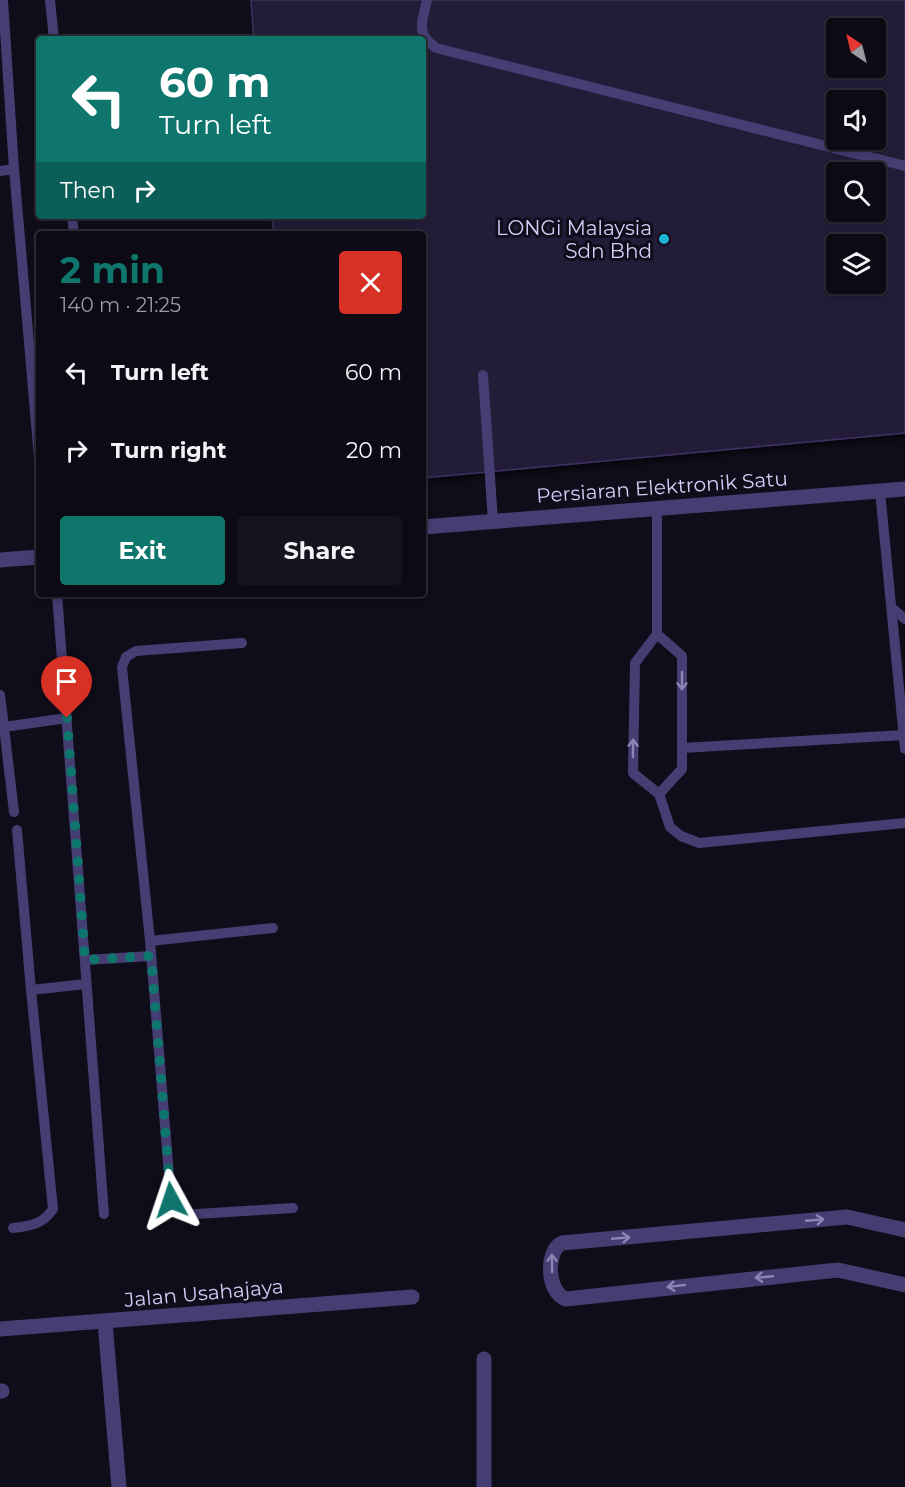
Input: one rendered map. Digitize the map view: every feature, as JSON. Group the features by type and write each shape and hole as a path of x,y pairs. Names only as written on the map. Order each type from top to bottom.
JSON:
{"street":[{"name":"Persiaran Elektronik Satu","path":"426,527 905,489"},
{"path":"0,560 36,557"},
{"path":"905,1230 847,1217 562,1243 554,1248 551,1258 554,1289 560,1297 566,1299 838,1270 905,1285"},
{"name":"Jalan Usahajaya","path":"0,1329 412,1297"},
{"path":"105,1322 120,1487"},
{"path":"484,1359 484,1487"}],"lane":[{"path":"3,0 14,169 36,428"},
{"path":"50,0 54,36"},
{"path":"424,36 421,29 427,0"},
{"path":"426,40 436,48 905,166"},
{"path":"0,171 14,169"},
{"path":"483,375 493,521"},
{"path":"880,491 905,749"},
{"path":"657,508 657,634 635,663 633,773 658,794 670,827 681,836 699,843 905,823"},
{"path":"57,597 104,1214"},
{"path":"892,608 905,619"},
{"path":"657,634 682,656 682,769 658,794"},
{"path":"242,643 136,651 126,657 122,667 150,941 171,1200 175,1209 182,1215 293,1208"},
{"path":"0,695 14,812"},
{"path":"4,727 67,718"},
{"path":"682,748 904,735"},
{"path":"13,1228 30,1226 46,1220 53,1209 17,830"},
{"path":"150,941 273,928"},
{"path":"85,960 151,956"},
{"path":"31,990 86,984"}],"building":[{"name":"LONGi Malaysia Sdn Bhd","path":"251,0 905,0 905,433 426,478 426,231 274,231 272,219 426,219 426,36 254,36"}],"place":[{"name":"LONGi Malaysia Sdn Bhd","path":"664,239"}],"route":[{"path":"67,718 85,960 151,956 171,1200"}]}
